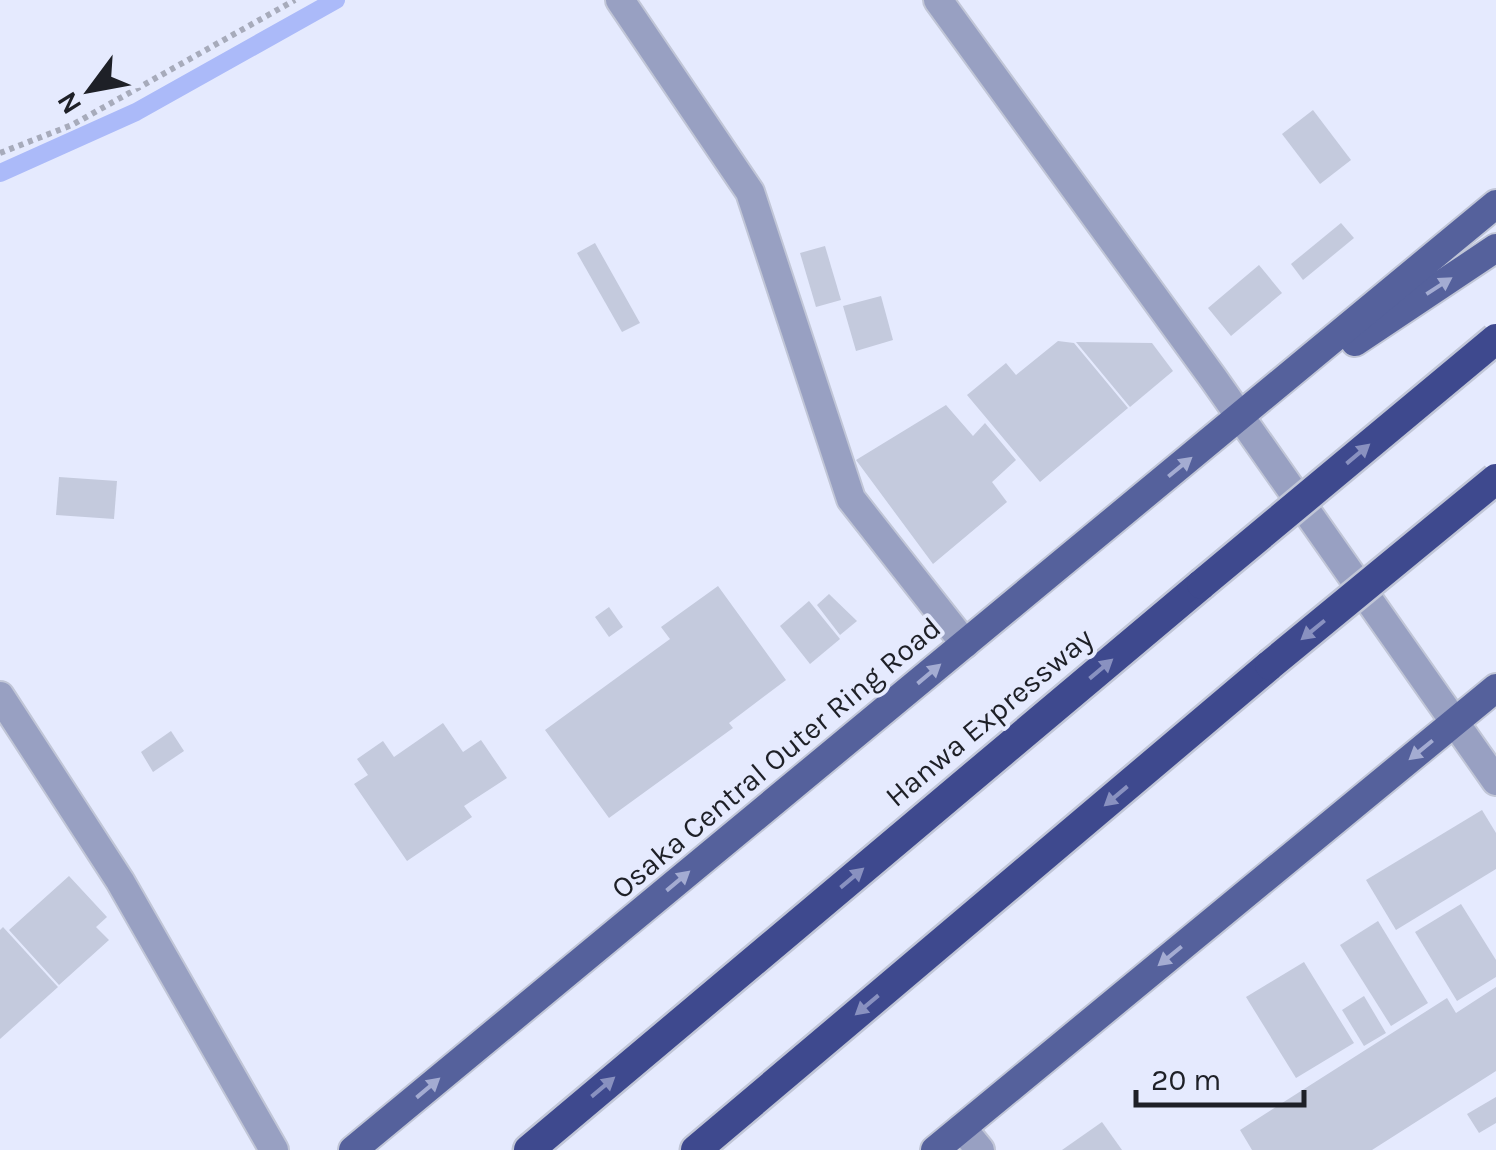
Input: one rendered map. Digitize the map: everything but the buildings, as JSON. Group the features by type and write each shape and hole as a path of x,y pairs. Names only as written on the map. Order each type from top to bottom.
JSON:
{"highway":[{"name":"Hanwa Expressway","path":"529,1150 1496,340"},
{"path":"696,1150 1496,479"}],"main road":[{"name":"Osaka Central Outer Ring Road","path":"353,1150 1496,204"},
{"name":"Osaka Central Outer Ring Road","path":"1241,417 1496,248"},
{"path":"935,1150 1496,688"}],"street":[{"path":"620,0 750,192 851,498 965,644"},
{"path":"938,0 1241,417 1496,781"},
{"path":"0,696 120,881 274,1150"},
{"path":"962,1128 980,1150"}],"path":[{"path":"0,154 72,125 296,0"}],"waterway":[{"path":"0,173 136,112 336,0"}]}
